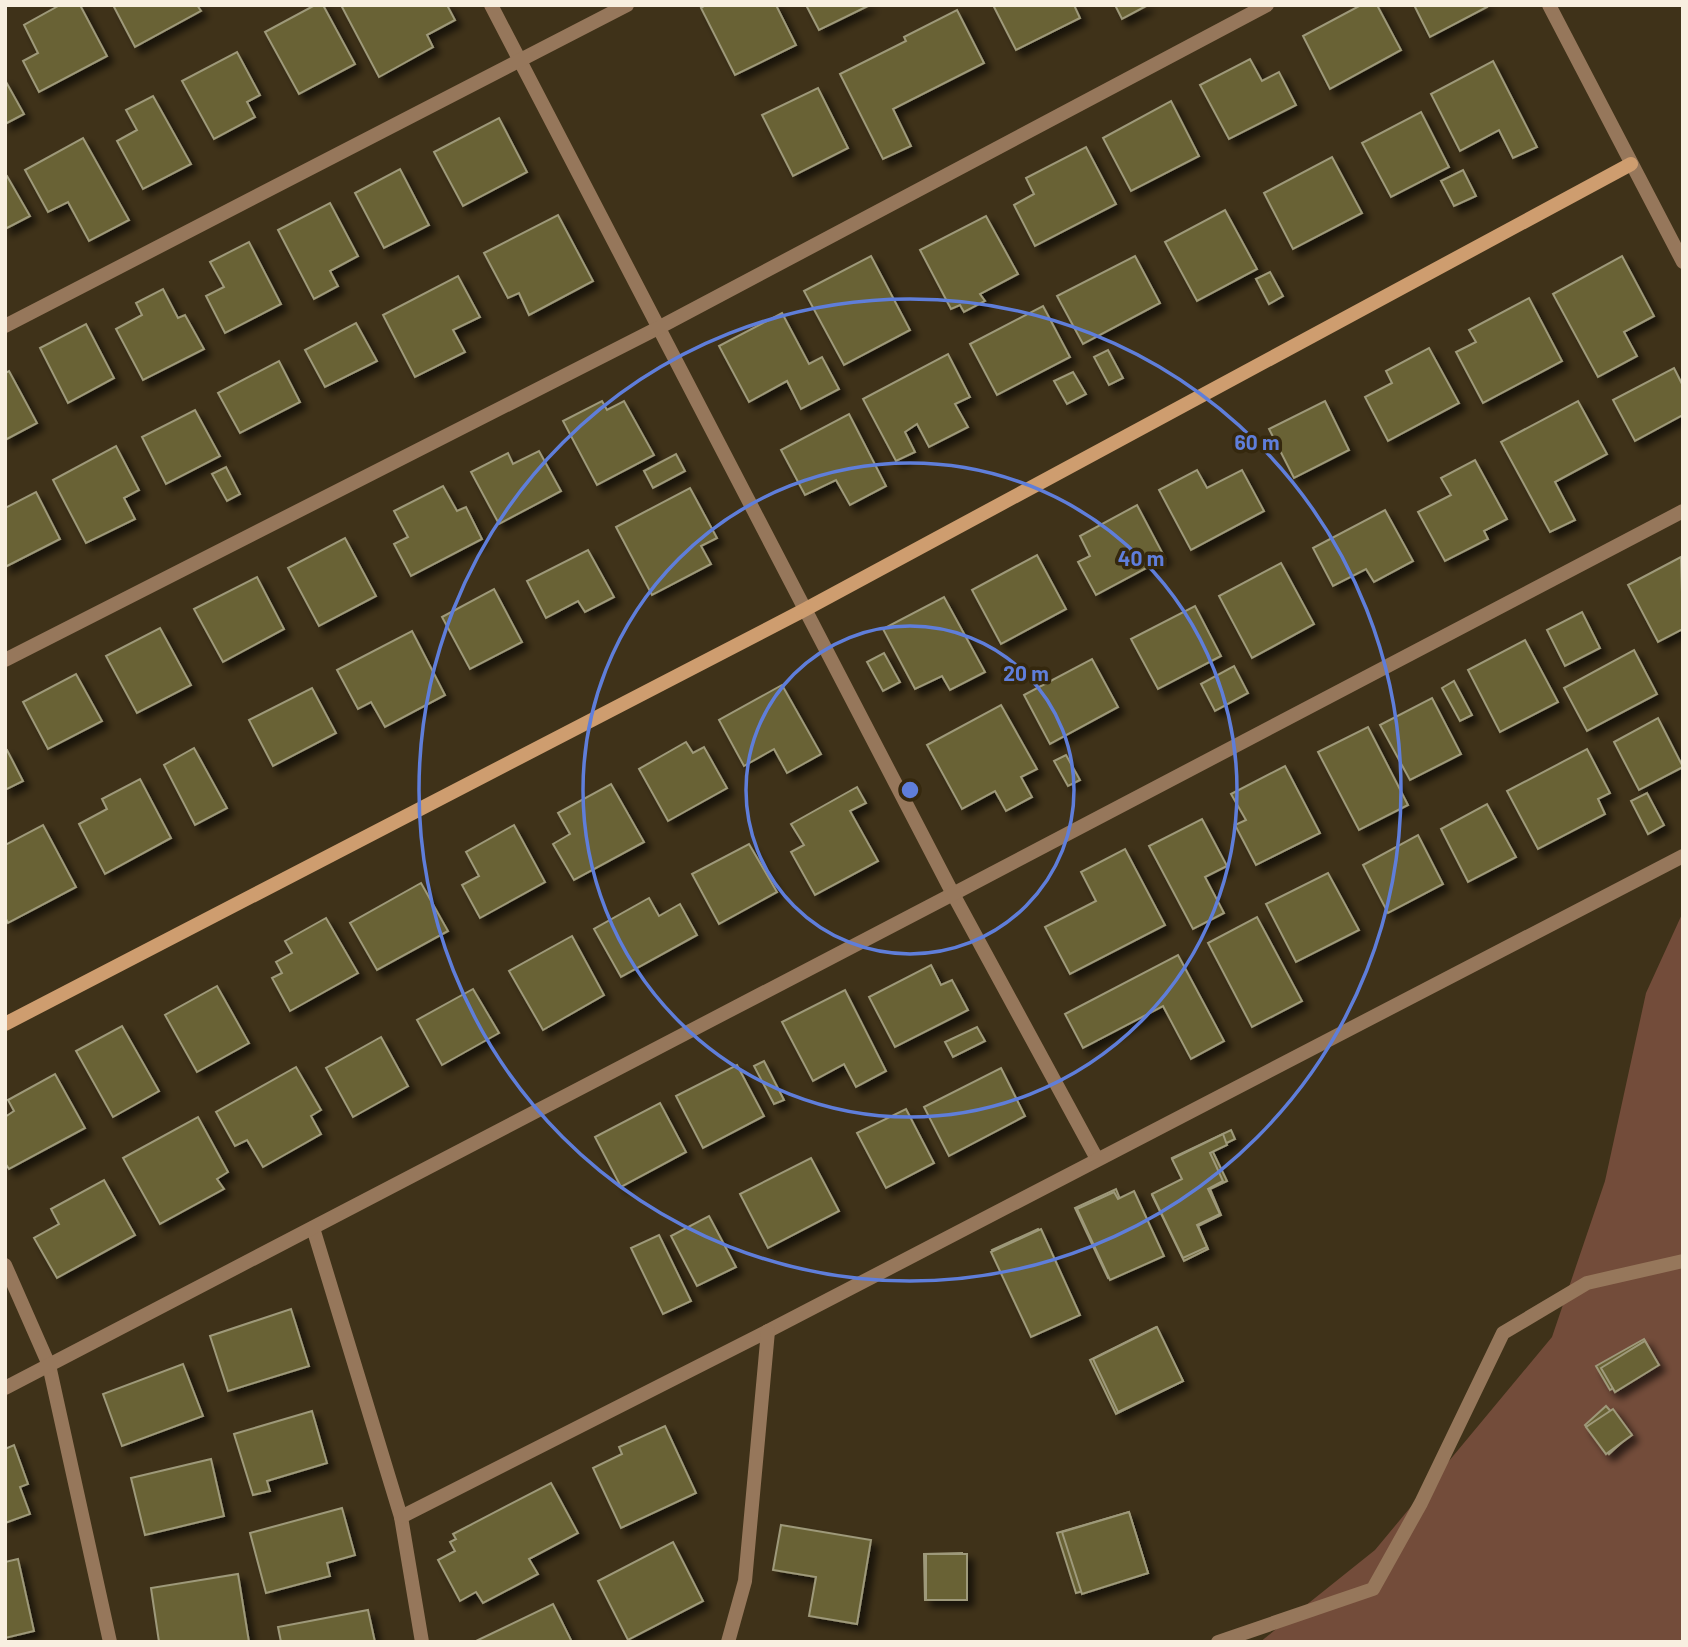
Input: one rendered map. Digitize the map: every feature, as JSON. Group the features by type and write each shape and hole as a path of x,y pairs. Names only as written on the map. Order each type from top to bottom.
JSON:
{"street":[{"path":"491,5 953,894 1097,1158"},
{"path":"5,326 627,5"},
{"path":"5,660 660,327 1267,5"},
{"path":"1549,5 1683,262"},
{"path":"5,1024 806,610 1631,164"},
{"path":"5,1388 1683,511"},
{"path":"401,1517 768,1331 1683,856"},
{"path":"313,1228 401,1517 422,1642"},
{"path":"1218,1642 1373,1589 1421,1503 1503,1333 1587,1283 1683,1261"},
{"path":"5,1265 49,1365 110,1642"},
{"path":"729,1642 746,1581 768,1331"}],"shaded area":[{"path":"1683,912 1683,1642 1260,1642 1375,1550 1552,1337 1605,1181 1646,993"}],"building":[{"path":"60,5 80,5 107,56 39,92 23,61 38,53 24,25"},
{"path":"113,5 197,5 201,11 135,47"},
{"path":"315,5 323,5 355,64 299,94 265,32"},
{"path":"341,5 447,5 455,20 427,35 433,47 379,77"},
{"path":"706,5 776,5 796,45 735,75 701,8"},
{"path":"806,5 870,5 819,30"},
{"path":"993,5 1074,5 1080,18 1016,50"},
{"path":"1115,5 1148,5 1122,19"},
{"path":"1361,5 1377,5 1401,50 1330,89 1303,36"},
{"path":"1414,5 1486,5 1487,7 1430,37"},
{"path":"957,10 984,63 893,109 911,146 883,159 840,74 906,41 904,37"},
{"path":"237,52 260,95 247,102 255,117 214,139 182,81"},
{"path":"1250,59 1262,81 1279,72 1296,105 1229,139 1200,85"},
{"path":"1493,61 1537,147 1513,158 1499,130 1460,151 1431,94"},
{"path":"5,80 24,114 5,124"},
{"path":"818,88 848,148 793,176 762,115"},
{"path":"153,96 191,164 143,189 117,141 137,130 126,110"},
{"path":"1171,101 1199,156 1131,191 1103,138"},
{"path":"1421,112 1449,167 1391,197 1362,143"},
{"path":"499,118 527,172 463,206 434,152"},
{"path":"83,138 129,220 89,241 68,202 48,212 25,170"},
{"path":"1086,147 1116,204 1035,246 1014,205 1034,194 1026,178"},
{"path":"1332,157 1362,213 1293,249 1264,193"},
{"path":"400,169 429,225 384,248 355,193"},
{"path":"1463,170 1476,196 1454,206 1441,181"},
{"path":"7,176 30,216 5,229 5,177"},
{"path":"330,203 358,256 330,271 338,286 314,299 278,230"},
{"path":"1225,210 1257,269 1197,301 1165,242"},
{"path":"558,215 593,281 529,315 519,293 508,298 484,253"},
{"path":"986,216 1018,274 980,294 985,301 964,312 960,305 951,309 920,250"},
{"path":"249,242 281,304 225,333 206,296 224,287 210,262"},
{"path":"871,256 910,330 844,365 804,291"},
{"path":"1135,256 1160,303 1083,344 1057,296"},
{"path":"1622,256 1654,316 1624,332 1637,356 1598,377 1553,294"},
{"path":"1270,272 1283,296 1269,304 1256,279"},
{"path":"458,276 480,317 453,330 465,352 415,377 383,315"},
{"path":"163,289 178,318 185,315 204,349 143,380 116,329 142,315 136,303"},
{"path":"1529,298 1562,361 1483,403 1456,352 1476,342 1469,330"},
{"path":"1043,306 1070,357 997,395 970,344"},
{"path":"782,313 809,364 822,357 839,389 801,409 787,381 749,402 719,346"},
{"path":"356,323 377,361 325,387 305,350"},
{"path":"86,324 114,378 68,403 40,348"},
{"path":"1429,348 1459,403 1388,441 1365,397 1392,383 1386,371"},
{"path":"1108,350 1123,378 1109,385 1094,357"},
{"path":"948,354 970,397 955,404 968,427 929,447 917,424 905,432 915,452 896,461 863,399"},
{"path":"279,361 300,402 240,433 218,393"},
{"path":"1674,368 1683,386 1683,415 1635,441 1613,400"},
{"path":"9,371 37,423 5,440 5,373"},
{"path":"1073,372 1086,394 1067,404 1054,381"},
{"path":"602,401 607,410 624,401 654,455 597,485 563,421"},
{"path":"1325,401 1349,450 1294,478 1269,429"},
{"path":"1578,401 1607,454 1555,482 1575,520 1550,532 1501,442"},
{"path":"195,410 220,456 166,484 142,437"},
{"path":"849,414 886,486 850,505 836,480 805,495 781,450"},
{"path":"116,446 139,490 124,498 135,519 86,543 53,480"},
{"path":"539,451 561,491 499,524 471,472 508,453 513,464"},
{"path":"676,454 685,471 653,488 644,471"},
{"path":"1475,460 1507,519 1484,531 1488,539 1445,561 1418,512 1451,495 1441,478"},
{"path":"226,467 240,494 227,501 212,474"},
{"path":"1197,470 1207,488 1242,470 1264,511 1191,550 1159,490"},
{"path":"443,486 457,511 466,507 482,539 411,576 394,544 408,537 394,511"},
{"path":"690,488 717,538 701,546 711,564 652,595 616,527"},
{"path":"36,492 60,539 5,567 5,508"},
{"path":"1137,505 1165,558 1096,595 1078,562 1090,556 1080,536"},
{"path":"1385,510 1413,561 1374,582 1366,569 1333,586 1313,548"},
{"path":"345,538 376,596 319,626 288,568"},
{"path":"588,550 614,597 585,612 578,601 546,618 527,581"},
{"path":"1037,555 1066,609 1001,644 972,590"},
{"path":"1681,557 1683,629 1658,642 1628,585"},
{"path":"1281,563 1314,624 1252,658 1219,596"},
{"path":"257,577 284,629 223,662 194,609"},
{"path":"494,589 522,642 470,669 442,617"},
{"path":"944,597 985,672 950,690 942,676 915,689 883,629"},
{"path":"1195,606 1221,656 1158,689 1131,639"},
{"path":"1582,612 1600,648 1565,666 1547,630"},
{"path":"160,628 191,685 137,713 106,656"},
{"path":"412,631 445,695 385,727 371,702 358,709 337,670"},
{"path":"1525,640 1558,702 1500,732 1468,670"},
{"path":"1634,650 1657,694 1587,731 1564,688"},
{"path":"884,653 900,682 883,691 867,662"},
{"path":"1092,659 1118,707 1050,744 1024,695"},
{"path":"1234,666 1248,693 1215,711 1201,684"},
{"path":"76,674 102,721 48,749 23,702"},
{"path":"1454,681 1472,715 1460,721 1442,688"},
{"path":"782,685 821,754 787,773 774,749 744,766 719,720"},
{"path":"312,688 336,733 273,766 249,720"},
{"path":"1432,698 1461,754 1410,780 1380,725"},
{"path":"1001,705 1037,769 1021,777 1032,797 1006,811 995,791 962,809 927,745"},
{"path":"1658,718 1683,767 1639,790 1614,742"},
{"path":"1368,727 1408,805 1359,830 1318,752"},
{"path":"686,742 693,753 704,747 727,788 668,821 639,769"},
{"path":"194,748 227,808 195,825 164,765"},
{"path":"1587,749 1610,793 1598,799 1605,814 1538,849 1507,791"},
{"path":"7,750 23,781 5,790 5,751"},
{"path":"1066,755 1080,780 1068,786 1054,761"},
{"path":"1285,766 1320,833 1256,865 1235,825 1246,820 1231,794"},
{"path":"140,779 171,838 105,874 79,824 107,809 102,799"},
{"path":"611,784 644,842 574,880 553,844 570,834 558,813"},
{"path":"857,787 866,803 850,811 878,861 815,895 791,852 804,845 791,824"},
{"path":"1647,793 1664,825 1648,834 1631,801"},
{"path":"1487,804 1516,857 1468,882 1441,829"},
{"path":"1202,819 1227,866 1205,877 1224,913 1193,929 1149,846"},
{"path":"43,825 76,887 8,923 5,917 5,845"},
{"path":"514,825 545,882 480,918 462,885 479,876 466,852"},
{"path":"1418,835 1443,884 1388,913 1363,865"},
{"path":"749,844 777,892 719,924 692,874"},
{"path":"1125,849 1165,925 1070,974 1045,927 1096,901 1081,872"},
{"path":"1328,873 1359,930 1296,962 1266,904"},
{"path":"421,883 448,931 377,970 350,923"},
{"path":"649,898 659,916 680,904 697,935 621,977 594,929"},
{"path":"1257,917 1302,1001 1252,1027 1208,943"},
{"path":"326,918 358,973 290,1011 272,978 282,973 276,962 292,953 285,941"},
{"path":"572,936 604,995 543,1030 509,971"},
{"path":"1178,955 1224,1041 1191,1059 1163,1006 1083,1048 1065,1014"},
{"path":"931,965 941,985 952,980 968,1010 895,1047 869,997"},
{"path":"217,986 249,1043 197,1072 165,1015"},
{"path":"473,989 499,1033 442,1065 417,1020"},
{"path":"845,990 886,1071 856,1087 844,1064 813,1081 782,1022"},
{"path":"122,1026 159,1091 113,1117 76,1051"},
{"path":"977,1027 985,1041 953,1057 945,1042"},
{"path":"381,1037 408,1086 353,1117 326,1068"},
{"path":"764,1061 784,1100 774,1104 754,1066"},
{"path":"737,1065 764,1116 703,1148 676,1096"},
{"path":"296,1067 321,1110 311,1116 321,1134 263,1167 247,1140 235,1146 216,1112"},
{"path":"1001,1068 1025,1116 949,1156 924,1107"},
{"path":"55,1074 85,1128 9,1169 5,1163 5,1117 14,1111 8,1100"},
{"path":"660,1103 686,1152 621,1187 595,1137"},
{"path":"906,1109 934,1163 886,1188 857,1133"},
{"path":"198,1117 228,1172 217,1179 224,1189 160,1224 123,1158"},
{"path":"1231,1130 1235,1139 1212,1150 1227,1181 1210,1189 1221,1215 1198,1226 1208,1249 1184,1261 1152,1195 1183,1180 1172,1158"},
{"path":"1223,1134 1227,1145 1210,1153 1223,1181 1208,1189 1220,1214 1197,1225 1207,1247 1183,1258 1152,1194 1182,1179 1172,1159"},
{"path":"811,1158 839,1211 768,1248 740,1194"},
{"path":"104,1180 135,1235 57,1278 34,1238 59,1224 51,1209"},
{"path":"1116,1189 1120,1199 1134,1192 1162,1253 1108,1278 1075,1208"},
{"path":"1134,1191 1164,1256 1110,1280 1077,1209 1114,1192 1118,1199"},
{"path":"709,1216 736,1267 697,1286 671,1236"},
{"path":"1038,1229 1078,1314 1032,1336 992,1250"},
{"path":"1041,1229 1080,1315 1031,1337 991,1252"},
{"path":"659,1235 691,1301 663,1314 631,1248"},
{"path":"291,1309 309,1366 228,1391 210,1336"},
{"path":"1156,1327 1183,1381 1116,1414 1090,1360"},
{"path":"1157,1327 1183,1381 1118,1412 1093,1359"},
{"path":"1644,1339 1657,1363 1610,1390 1596,1366"},
{"path":"1645,1341 1659,1365 1615,1392 1601,1368"},
{"path":"183,1364 203,1416 122,1446 103,1394"},
{"path":"1606,1406 1631,1434 1609,1454 1585,1425"},
{"path":"1613,1409 1632,1435 1606,1454 1586,1427"},
{"path":"312,1411 327,1463 267,1481 270,1491 253,1495 234,1434"},
{"path":"665,1426 696,1493 621,1528 593,1468 622,1454 619,1447"},
{"path":"14,1445 28,1484 20,1487 30,1514 5,1523 5,1449"},
{"path":"211,1459 224,1516 145,1535 131,1478"},
{"path":"551,1483 578,1533 529,1559 538,1574 483,1603 476,1592 460,1601 438,1560 455,1551 450,1542 456,1539 453,1534"},
{"path":"342,1508 355,1555 327,1563 330,1576 266,1593 250,1533"},
{"path":"1129,1512 1148,1573 1076,1593 1057,1533"},
{"path":"1129,1512 1148,1573 1082,1594 1062,1532"},
{"path":"781,1525 871,1540 857,1624 809,1616 816,1577 773,1570"},
{"path":"673,1542 703,1601 628,1640 598,1581"},
{"path":"962,1553 962,1599 925,1600 924,1554"},
{"path":"926,1554 967,1554 967,1600 926,1600"},
{"path":"18,1559 34,1631 5,1638 5,1562"},
{"path":"238,1574 249,1642 159,1642 151,1588"},
{"path":"553,1604 572,1642 474,1642"},
{"path":"368,1610 375,1642 281,1642 278,1627"}]}
